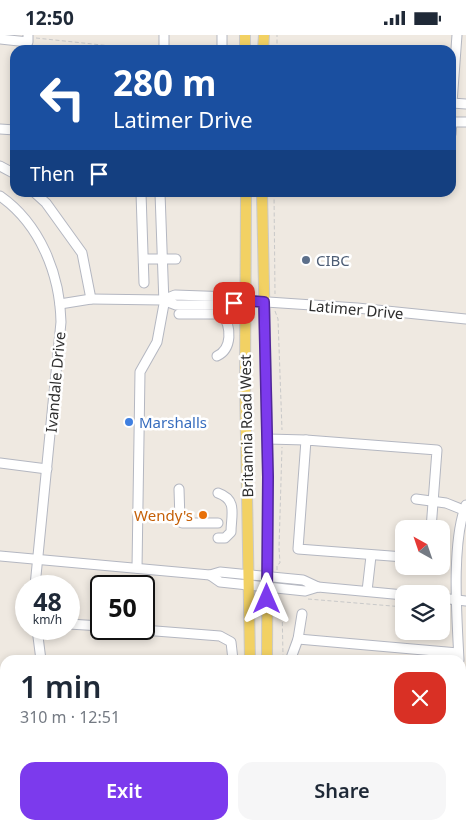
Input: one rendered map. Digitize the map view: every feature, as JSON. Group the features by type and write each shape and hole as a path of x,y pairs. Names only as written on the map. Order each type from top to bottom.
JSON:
{"main road":[{"name":"Britannia Road West","path":"246,197 241,301 250,655"},
{"name":"Britannia Road West","path":"262,197 267,439 267,655"}],"street":[{"path":"456,49 457,35"},
{"path":"0,39 28,42 28,36"},
{"name":"Ivandale Drive","path":"0,196 26,221 41,243 55,278 60,304 36,575"},
{"path":"40,197 82,253 91,299"},
{"path":"141,197 144,283"},
{"path":"137,568 140,490 140,372 157,342 163,299 160,197"},
{"path":"144,259 176,259"},
{"name":"Latimer Drive","path":"60,304 91,299 163,299 176,305 231,305 241,301 466,319"},
{"path":"207,313 186,315 222,314 227,324 228,346 224,352 216,356"},
{"path":"267,439 306,440 436,450 432,520"},
{"path":"306,440 298,549 395,556"},
{"path":"0,463 47,469"},
{"path":"179,489 182,523 218,523"},
{"path":"218,493 227,496 232,503 231,532 225,538 218,538"},
{"path":"416,499 446,503 465,509 458,545 461,600 459,655"},
{"path":"367,591 371,555"},
{"path":"0,556 210,575 220,581 248,580 267,582 303,580 318,587 395,594"},
{"path":"289,655 298,639 302,614"},
{"path":"155,631 220,636 231,642 232,655"},
{"path":"298,639 450,655"},
{"path":"38,640 40,655"}],"path":[{"path":"28,36 106,45"},
{"path":"274,197 275,290"},
{"path":"301,598 395,606"},
{"path":"281,600 287,655"}],"place":[{"name":"CIBC","path":"306,260"},
{"name":"Marshalls","path":"129,422"},
{"name":"Wendy's","path":"203,515"}],"route":[{"path":"234,303 237,300 264,302 268,477 267,599"}]}
